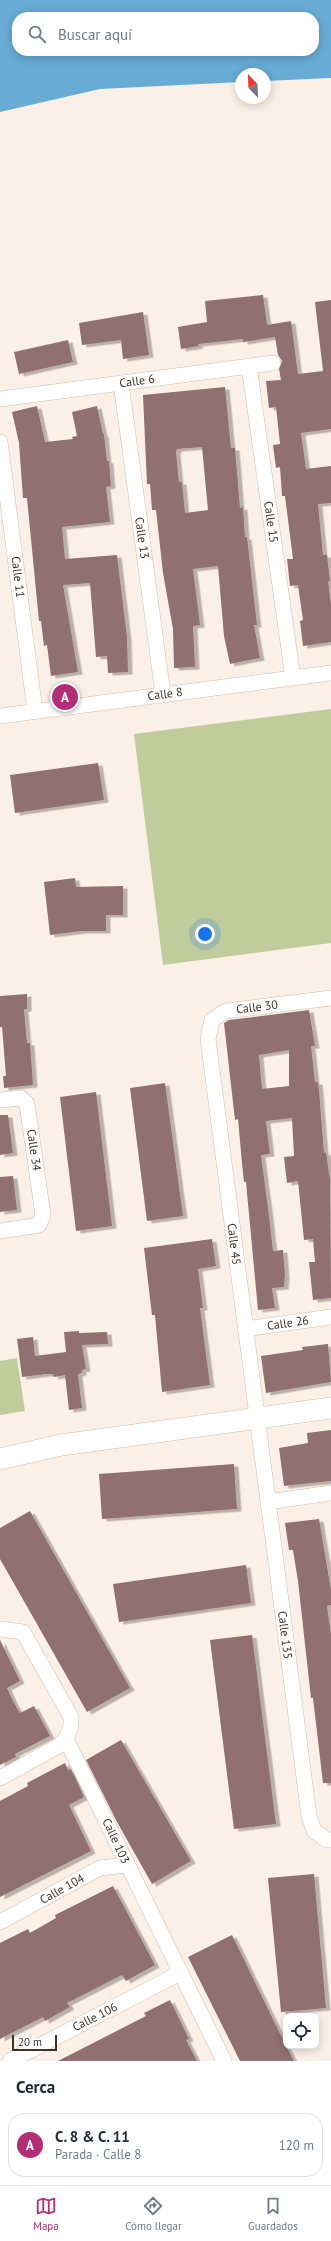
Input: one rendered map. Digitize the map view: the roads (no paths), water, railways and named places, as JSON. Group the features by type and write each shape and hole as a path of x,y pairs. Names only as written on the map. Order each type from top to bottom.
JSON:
{"street":[{"name":"Calle 6","path":"0,399 273,363"},
{"name":"Calle 15","path":"249,366 293,678"},
{"name":"Calle 13","path":"121,383 163,694"},
{"name":"Calle 11","path":"0,442 35,711"},
{"name":"Calle 8","path":"0,716 331,673"},
{"name":"Calle 30","path":"212,1070 208,1039 212,1020 226,1011 331,998"},
{"name":"Calle 45","path":"212,1070 256,1418"},
{"name":"Calle 34","path":"0,1100 21,1098 27,1104 43,1216 39,1225 0,1231"},
{"name":"Calle 26","path":"245,1329 331,1317"},
{"path":"0,1459 61,1445 331,1408"},
{"name":"Calle 135","path":"256,1418 308,1816 314,1831 327,1840 331,1840"},
{"path":"268,1502 331,1493"},
{"path":"0,1778 60,1746 66,1739 71,1727 71,1718 24,1632 6,1630"},
{"name":"Calle 103","path":"66,1739 224,2061"},
{"name":"Calle 104","path":"0,1922 100,1868 127,1865"},
{"name":"Calle 106","path":"10,2061 180,1973"}],"water":[{"path":"0,0 331,0 331,78 271,81 271,68 235,68 235,82 100,89 0,112"}],"place":[{"name":"C. 8 & C. 11","path":"65,697"}]}
